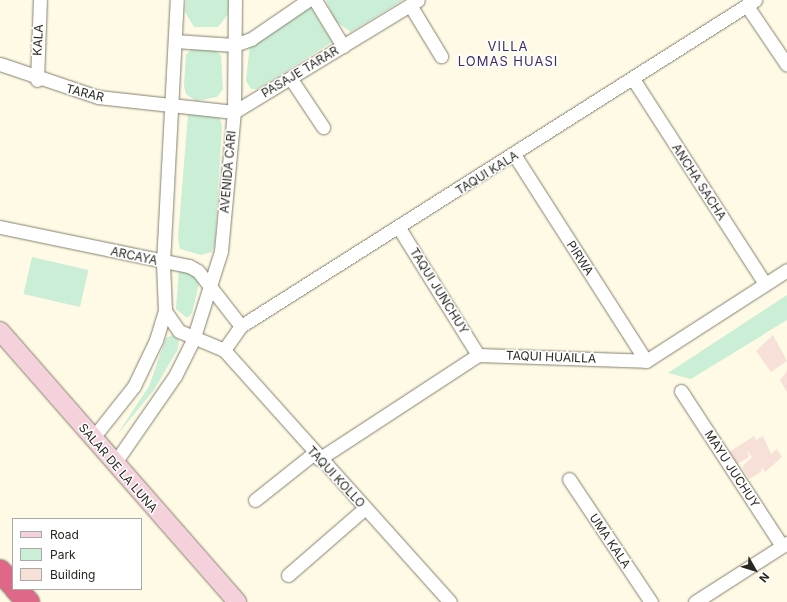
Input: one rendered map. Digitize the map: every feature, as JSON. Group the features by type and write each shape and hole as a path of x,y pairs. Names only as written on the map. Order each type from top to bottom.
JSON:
{"highway":[{"path":"0,571 12,584"},
{"path":"17,590 28,602"}],"street":[{"name":"KALA","path":"38,80 40,0"},
{"path":"92,439 134,386 156,340 165,311 163,263 173,108 174,41 177,0"},
{"name":"AVENIDA CARI","path":"114,464 175,376 193,340 211,287 221,251 234,112 235,0"},
{"path":"174,41 234,45 251,39 308,0"},
{"path":"315,0 343,46"},
{"path":"414,3 441,56"},
{"name":"PASAJE TARAR","path":"234,112 291,79 414,3"},
{"path":"751,3 787,65"},
{"name":"TAQUI KALA","path":"224,350 241,326 515,156 751,3"},
{"name":"TARAR","path":"0,64 38,80 98,97 173,108"},
{"path":"291,79 323,127"},
{"name":"ANCHA SACHA","path":"634,79 765,284"},
{"path":"173,108 234,112"},
{"name":"PIRWA","path":"515,156 646,361"},
{"name":"ARCAYA","path":"0,227 163,263 189,266 211,287 241,326"},
{"name":"TAQUI JUNCHUY","path":"399,228 478,355"},
{"path":"646,361 787,270"},
{"path":"165,311 179,331 193,340 224,350"},
{"name":"SALAR DE LA LUNA","path":"0,331 92,439 237,602"},
{"name":"TAQUI KOLLO","path":"224,350 317,456 450,602"},
{"path":"255,500 317,456 478,355"},
{"name":"TAQUI HUAILLA","path":"478,355 646,361"},
{"name":"MAYU JUCHUY","path":"681,391 785,545"},
{"name":"UMA KALA","path":"569,479 651,602"},
{"path":"288,575 365,508"},
{"path":"694,602 785,545"}],"green space":[{"path":"186,0 228,0 228,14 218,27 194,27 185,12"},
{"path":"326,0 403,0 351,32 335,21"},
{"path":"310,6 332,42 258,89 251,89 246,81 250,44"},
{"path":"210,47 221,55 223,89 217,97 196,101 186,94 184,86 186,55 191,49"},
{"path":"188,114 219,117 222,125 215,243 212,252 201,255 180,249 178,238"},
{"path":"32,257 89,270 80,307 23,294"},
{"path":"179,267 195,275 199,284 192,313 187,318 176,309"},
{"path":"787,295 787,320 691,379 668,373"},
{"path":"172,335 179,340 178,349 154,390 117,435 149,386 166,338"}],"building":[{"path":"773,335 787,361 771,372 756,351"},
{"path":"787,371 787,392 780,380"},
{"path":"754,436 756,440 763,436 771,454 777,449 782,457 765,472 762,467 761,472 749,479 742,467 752,457 747,450 749,457 737,464 729,452"}],"district":[{"name":"VILLA LOMAS HUASI","path":"508,54"}]}
